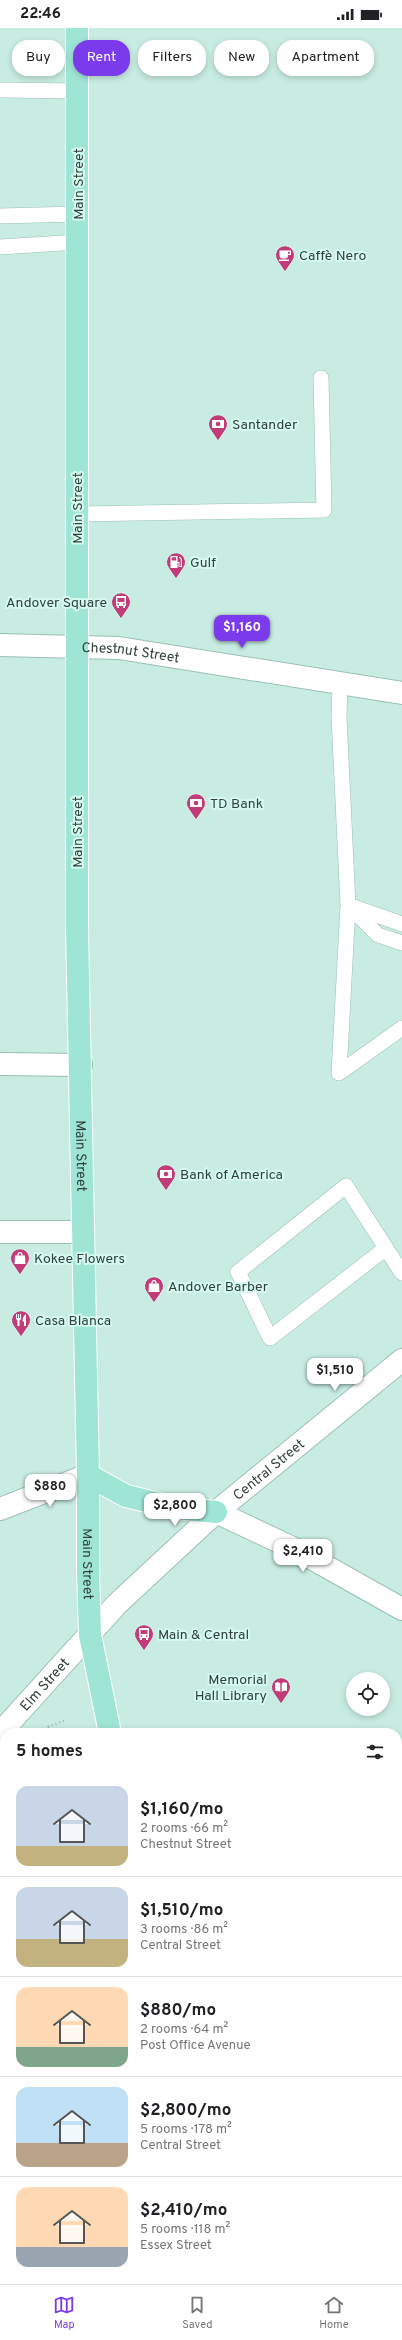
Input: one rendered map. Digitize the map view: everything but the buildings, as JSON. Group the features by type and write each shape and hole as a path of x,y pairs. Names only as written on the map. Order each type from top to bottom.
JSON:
{"main road":[{"name":"Main Street","path":"77,28 78,514 76,927 81,1065 82,1232 90,1635 109,1728"},
{"name":"Chestnut Street","path":"0,644 119,648 402,693"},
{"path":"0,1064 81,1065"},
{"path":"0,1232 82,1232"},
{"name":"Central Street","path":"90,1635 118,1604 216,1512 402,1360"},
{"path":"0,1509 88,1475 126,1496 176,1508 216,1512 297,1550 402,1609"},
{"name":"Elm Street","path":"5,1728 90,1635"}],"lane":[{"path":"0,90 78,91"},
{"path":"0,216 78,214"},
{"path":"0,247 78,242"},
{"path":"78,514 324,510 321,378"},
{"path":"340,683 339,717 348,905 339,1073 402,1028"},
{"path":"348,905 402,924"},
{"path":"348,905 378,935 402,943"},
{"path":"386,1248 270,1338 238,1272 346,1186 386,1248 402,1273"}],"path":[{"path":"48,1727 66,1720"}],"place":[{"name":"Caffè Nero","path":"285,272"},
{"name":"Santander","path":"218,441"},
{"name":"Gulf","path":"176,579"},
{"name":"Andover Square","path":"121,619"},
{"name":"TD Bank","path":"196,820"},
{"name":"Bank of America","path":"166,1191"},
{"name":"Kokee Flowers","path":"20,1275"},
{"name":"Andover Barber","path":"154,1303"},
{"name":"Casa Blanca","path":"21,1337"},
{"name":"Main & Central","path":"144,1651"},
{"name":"Memorial Hall Library","path":"281,1704"}]}
